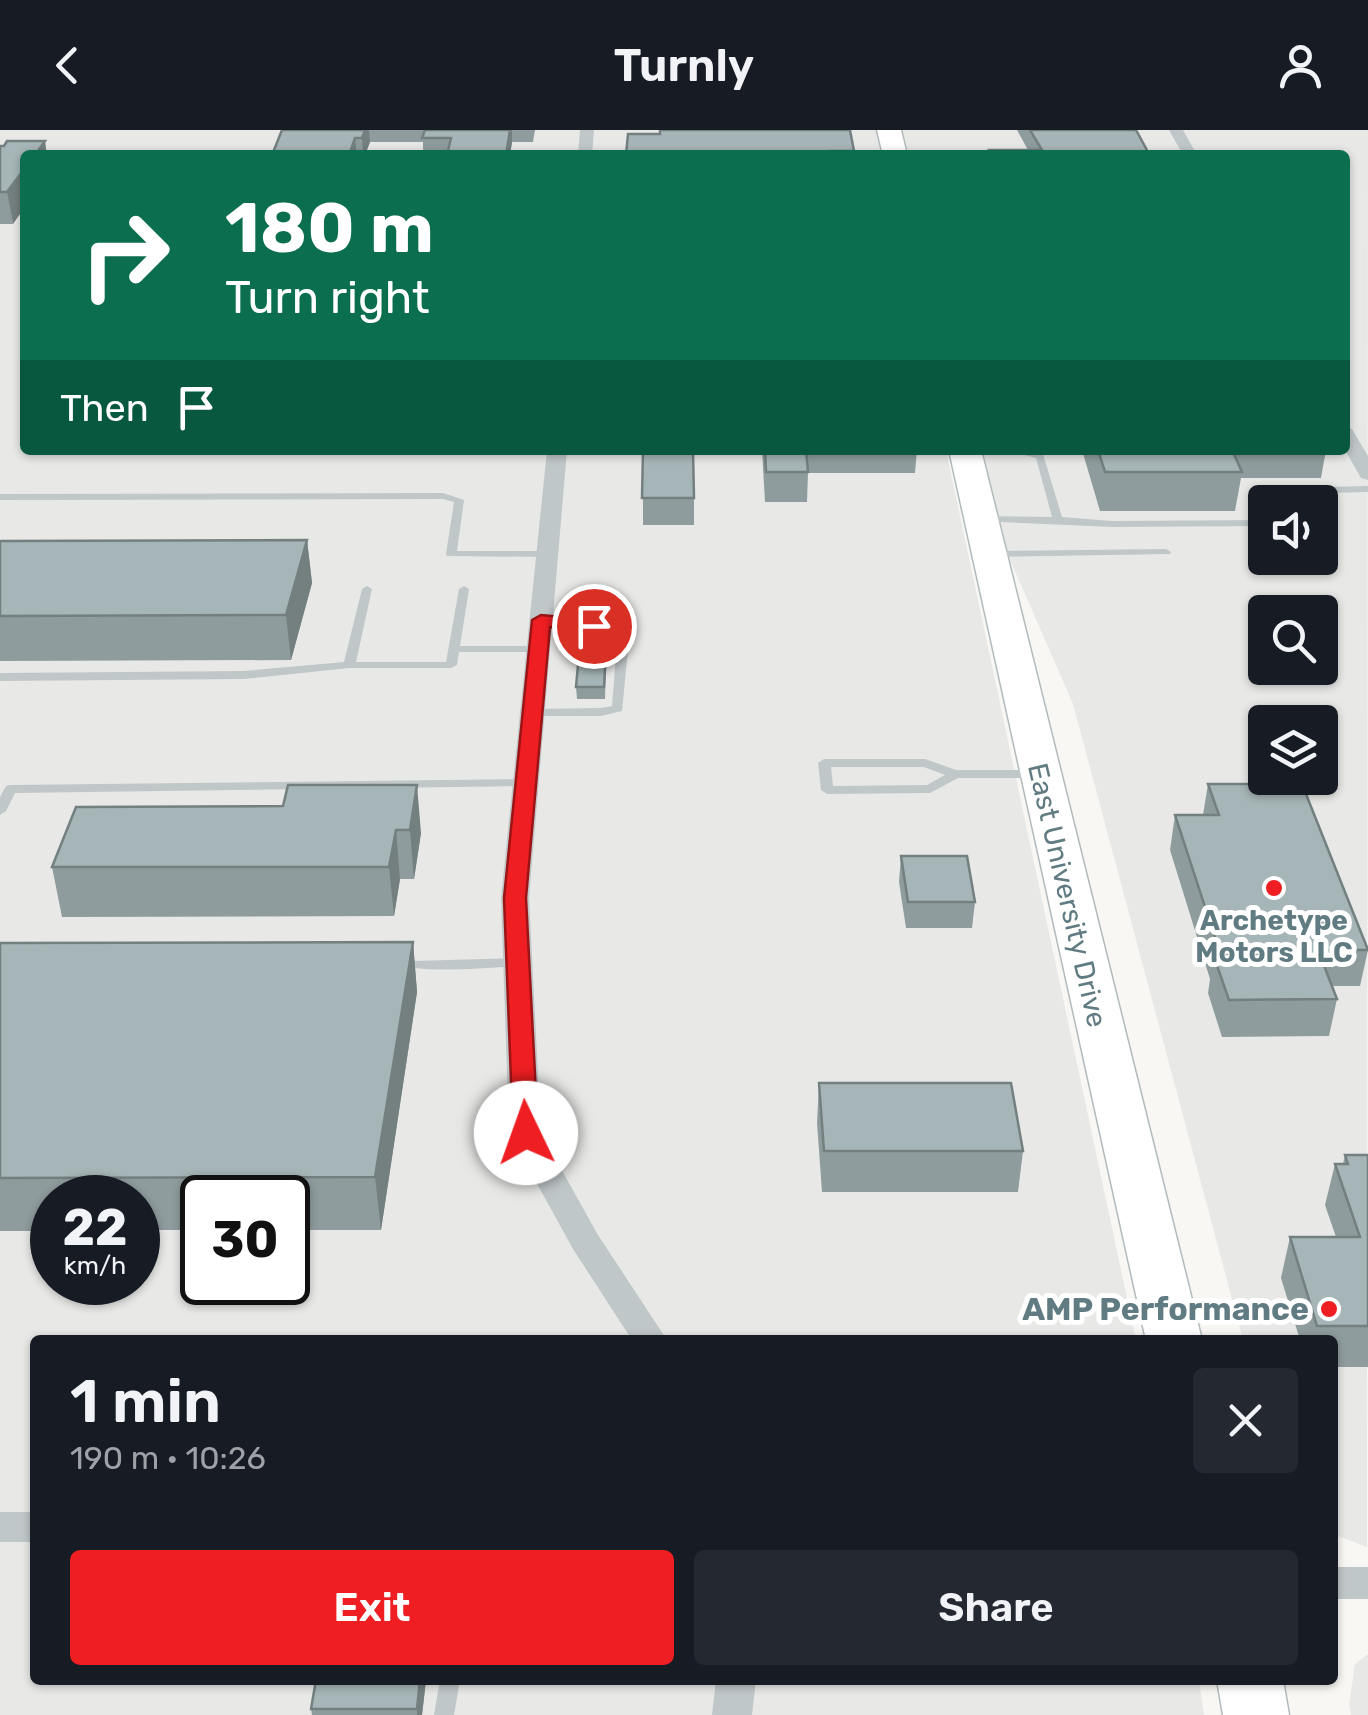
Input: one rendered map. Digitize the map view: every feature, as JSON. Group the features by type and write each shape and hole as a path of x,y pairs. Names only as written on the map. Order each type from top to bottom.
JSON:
{"main road":[{"name":"East University Drive","path":"966,455 1173,1335"},
{"path":"1251,1685 1256,1715"}],"street":[{"path":"1350,442 1368,474"},
{"path":"557,455 515,898 526,1133 585,1241 647,1335"},
{"path":"0,1527 30,1527"},
{"path":"1338,1583 1368,1582"},
{"path":"732,1715 735,1685"}],"lane":[{"path":"1035,455 1040,456 1058,520"},
{"path":"1338,490 1368,489"},
{"path":"0,497 442,496 459,500 452,554 547,554"},
{"path":"986,537 1058,520 1112,524 1248,523"},
{"path":"986,537 1166,552"},
{"path":"349,666 367,589"},
{"path":"0,677 213,676 349,666 452,665 464,590"},
{"path":"532,713 601,712 618,708 622,696 622,640 594,626 541,620"},
{"path":"454,649 538,649"},
{"path":"955,774 930,789 827,790 824,762 925,763 955,774 1040,774"},
{"path":"0,812 10,789 526,783"},
{"path":"378,954 412,964 518,962"},
{"path":"444,1715 449,1685"}],"shaded area":[{"path":"0,130 1368,130 1367,1547 1338,1536 1338,1335 1242,1335 1073,704 964,455 1350,455 1350,150 20,150 20,455 947,455 1135,1335 30,1335 30,1685 1200,1685 1204,1715 0,1715"},
{"path":"1368,1654 1368,1715 1351,1715 1355,1664"}],"building":[{"path":"282,130 365,130 362,138 355,138 351,150 274,150"},
{"path":"425,130 510,130 507,150 448,150 451,138 422,138"},
{"path":"660,130 850,130 854,150 626,150 628,134 660,134"},
{"path":"1030,130 1136,130 1147,150 1042,150"},
{"path":"7,141 45,141 39,150 20,150 20,175 7,192 0,192 0,146"},
{"path":"643,455 693,455 694,498 642,498"},
{"path":"765,455 806,455 808,472 766,472"},
{"path":"1100,455 1234,455 1242,472 1105,472"},
{"path":"307,540 286,615 0,616 0,541"},
{"path":"581,632 607,632 604,687 576,687"},
{"path":"1208,784 1248,784 1248,795 1306,795 1368,950 1318,950 1337,999 1229,1000 1214,957 1221,956 1175,815 1219,815"},
{"path":"288,785 417,785 410,830 396,830 389,867 52,867 76,807 283,806"},
{"path":"901,856 967,856 975,902 908,902"},
{"path":"413,942 375,1177 0,1178 0,943"},
{"path":"819,1083 1011,1083 1023,1151 824,1151"},
{"path":"1345,1155 1368,1155 1368,1326 1317,1326 1290,1237 1360,1237 1335,1164 1348,1164"},
{"path":"315,1685 419,1685 417,1709 311,1709"}],"place":[{"name":"Archetype Motors LLC","path":"1274,888"},
{"name":"AMP Performance","path":"1329,1309"}],"route":[{"path":"526,1133 515,898 541,620 594,626"}]}
